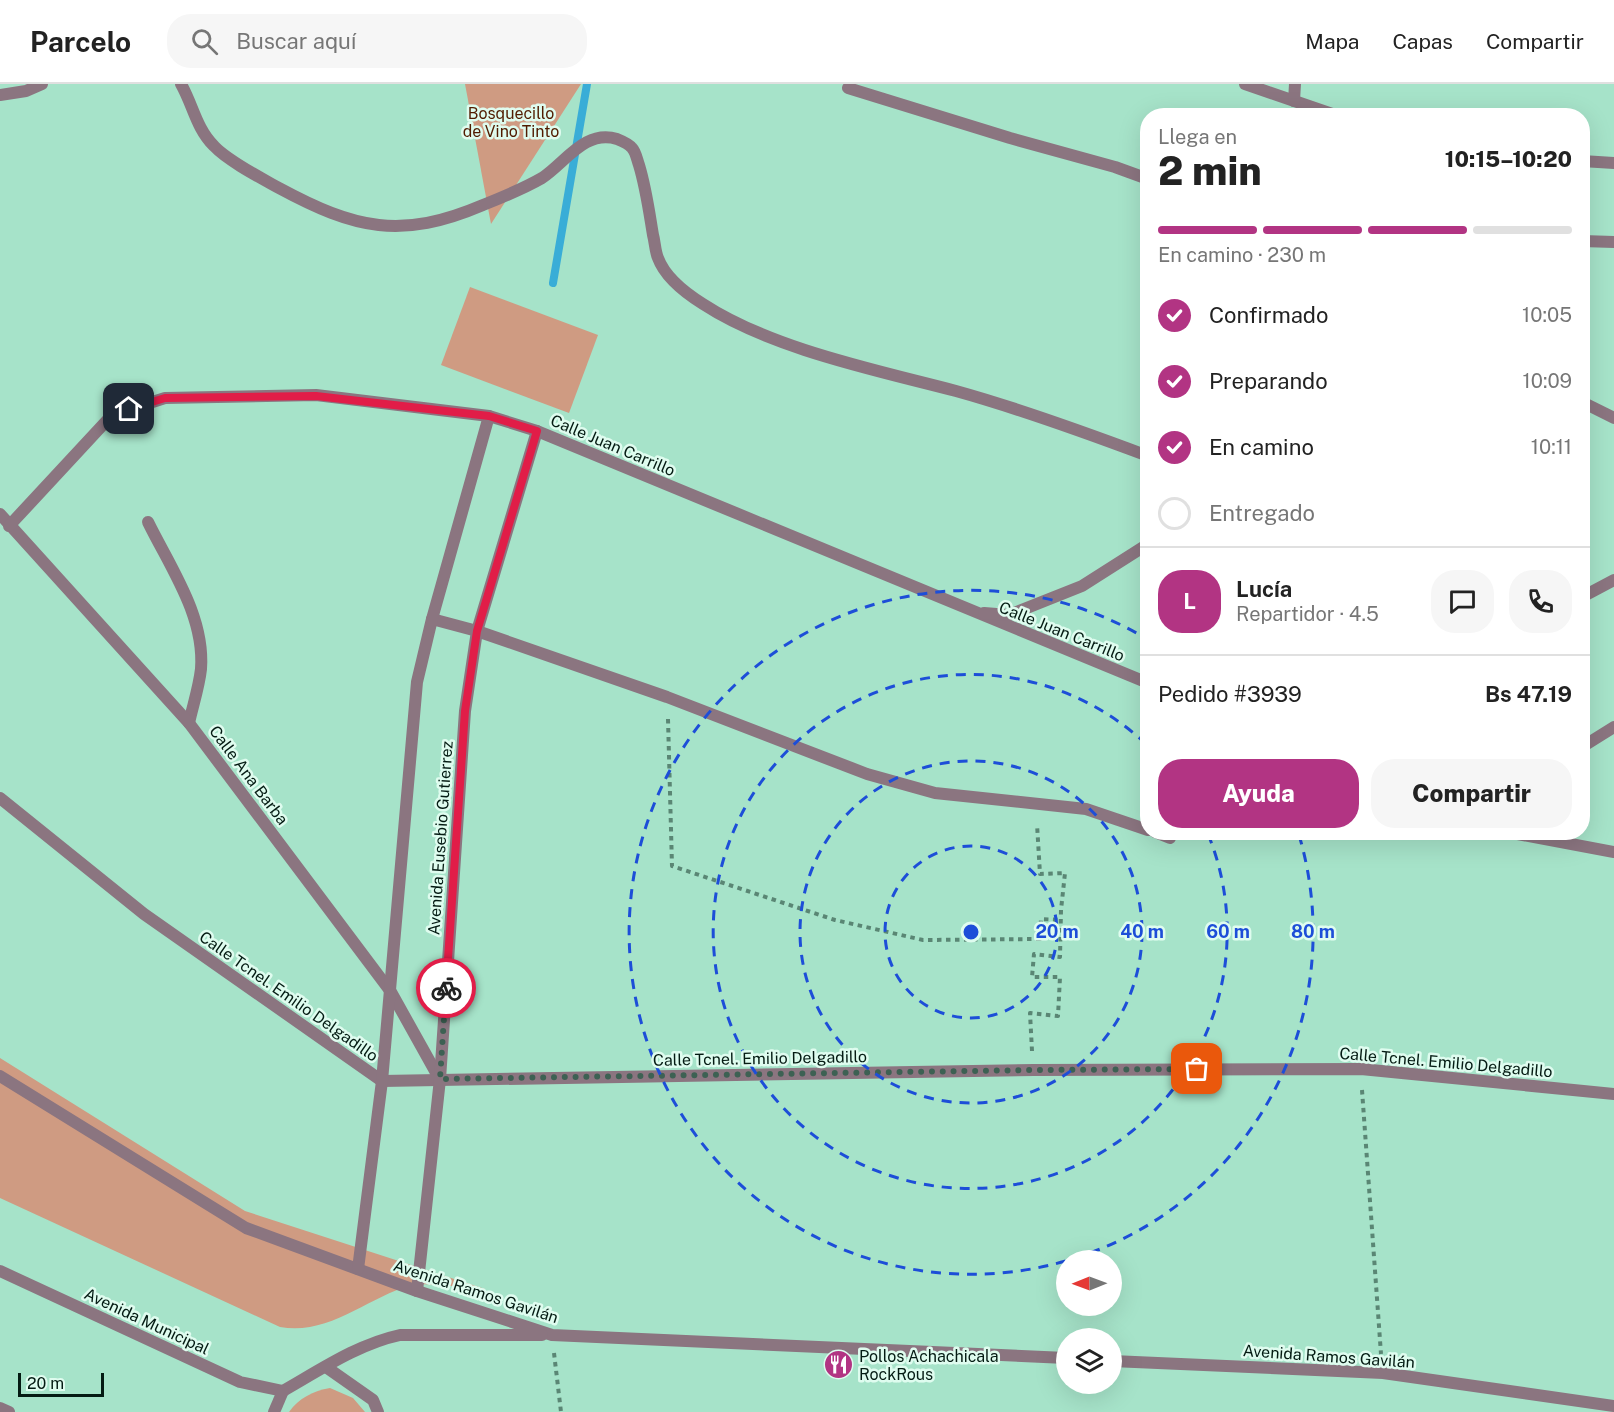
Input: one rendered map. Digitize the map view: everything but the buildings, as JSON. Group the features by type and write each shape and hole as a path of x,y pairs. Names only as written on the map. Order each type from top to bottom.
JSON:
{"street":[{"path":"0,95 26,91 42,84"},
{"path":"181,84 198,125 215,148 266,181 304,201 344,219 367,225 418,226 447,218 520,190 544,177 576,148 589,141 601,137 621,141 632,146 643,178 658,259 684,290 726,318 776,339 842,360 980,398 1081,430 1140,453"},
{"path":"1245,84 1316,108"},
{"path":"1293,100 1295,84"},
{"path":"848,88 1140,176"},
{"path":"1590,162 1614,163"},
{"path":"1590,241 1614,242"},
{"name":"Calle Juan Carrillo","path":"9,526 112,415 165,398 316,396 489,416 537,431 1140,680"},
{"path":"1590,406 1614,418"},
{"path":"358,1269 391,992 417,682 432,619 489,416"},
{"name":"Avenida Eusebio Gutierrez","path":"417,1291 440,1079 465,711 477,631 537,431"},
{"name":"Calle Ana Barba","path":"0,514 189,723 391,992 440,1079"},
{"path":"148,522 196,624 201,668 189,723"},
{"path":"970,611 1009,615 1082,586 1140,549"},
{"path":"1590,593 1614,580"},
{"path":"432,619 477,631 667,697 867,774 935,793 1086,809 1140,827"},
{"path":"1590,742 1614,727"},
{"name":"Calle Tcnel. Emilio Delgadillo","path":"0,798 144,914 382,1081 1034,1070 1361,1069 1614,1094"},
{"path":"1550,840 1614,852"},
{"name":"Avenida Ramos Gavilán","path":"0,1076 246,1228 417,1291 552,1335 1056,1359"},
{"name":"Avenida Municipal","path":"0,1271 240,1382 283,1391"},
{"path":"274,1412 283,1391 364,1346 382,1339 400,1335 552,1335"},
{"name":"Avenida Ramos Gavilán","path":"1122,1360 1383,1373 1614,1406"},
{"path":"326,1367 373,1400 378,1412"},
{"path":"0,1408 9,1412"}],"path":[{"path":"667,697 672,866 835,920 923,940 1040,939 1041,919 1061,920"},
{"path":"1034,1070 1030,1013 1058,1016 1060,977 1032,977 1034,954 1060,957 1065,873 1040,874 1036,804"},
{"path":"1361,1069 1383,1373"},
{"path":"552,1335 561,1412"}],"green space":[{"name":"Bosquecillo de Vino Tinto","path":"465,84 581,84 491,224"},
{"path":"470,287 598,335 569,413 441,365"},
{"path":"0,1058 245,1211 485,1289 411,1285 331,1321 298,1328 280,1327 0,1198"},
{"path":"330,1388 353,1398 365,1412 289,1412 307,1396"}],"waterway":[{"path":"553,283 587,84"}],"way so far":[{"path":"446,988 440,1079 1197,1069"}],"place":[{"name":"Pollos Achachicala RockRous","path":"838,1365"}],"route":[{"path":"129,409 165,398 316,396 489,416 537,431 477,631 465,711 446,988"}]}
